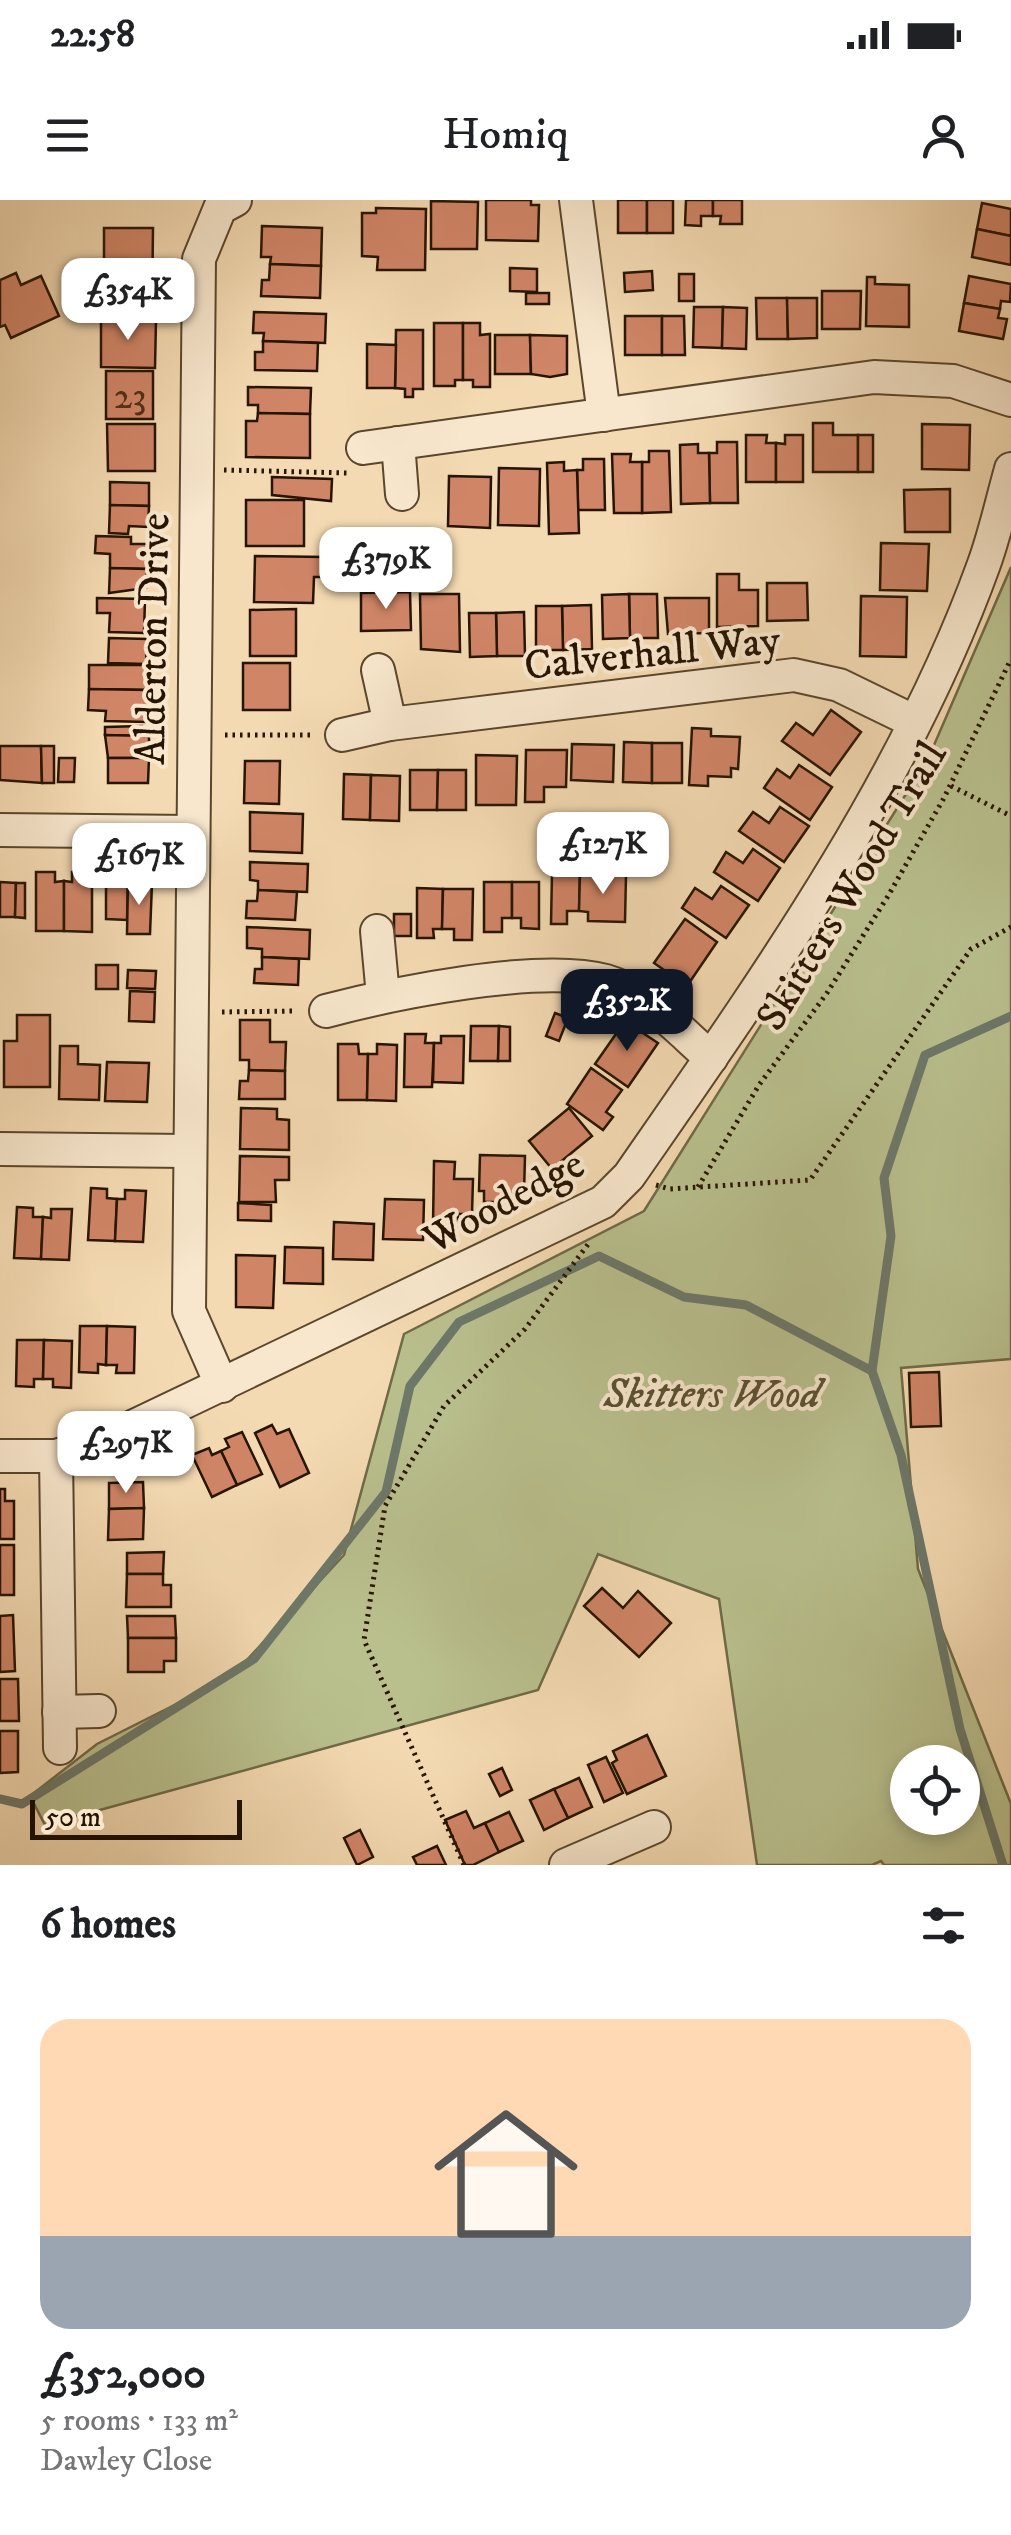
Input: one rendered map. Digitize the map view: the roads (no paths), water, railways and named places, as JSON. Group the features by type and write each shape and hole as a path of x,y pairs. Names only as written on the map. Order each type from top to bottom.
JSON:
{"street":[{"name":"Alderton Drive","path":"222,1386 188,1311 187,1151 199,259 220,208 235,200"},
{"path":"576,200 604,415"},
{"path":"363,448 874,377 953,382 1011,400"},
{"path":"398,443 402,494"},
{"name":"Woodedge","path":"0,1456 56,1456 101,1442 583,1215 629,1176 820,893 915,722 984,564 1011,469"},
{"path":"378,670 390,724"},
{"name":"Calverhall Way","path":"342,735 390,724 794,674 838,685 915,722"},
{"path":"0,830 192,832"},
{"path":"377,931 383,996"},
{"path":"326,1011 383,996 558,973 610,982 658,1012 711,1058"},
{"path":"0,1150 187,1151"},
{"path":"56,1456 60,1748"},
{"path":"59,1712 99,1711"},
{"path":"566,1865 654,1827"}],"waterway":[{"path":"1003,1865 960,1729 901,1455 872,1371 891,1236 884,1178 925,1055 1011,1016"},
{"path":"0,1799 22,1804 254,1659 386,1492 410,1386 459,1322 599,1256 684,1297 746,1305 872,1371"}],"park label":[{"name":"Skitters Wood","path":"712,1392"}]}
